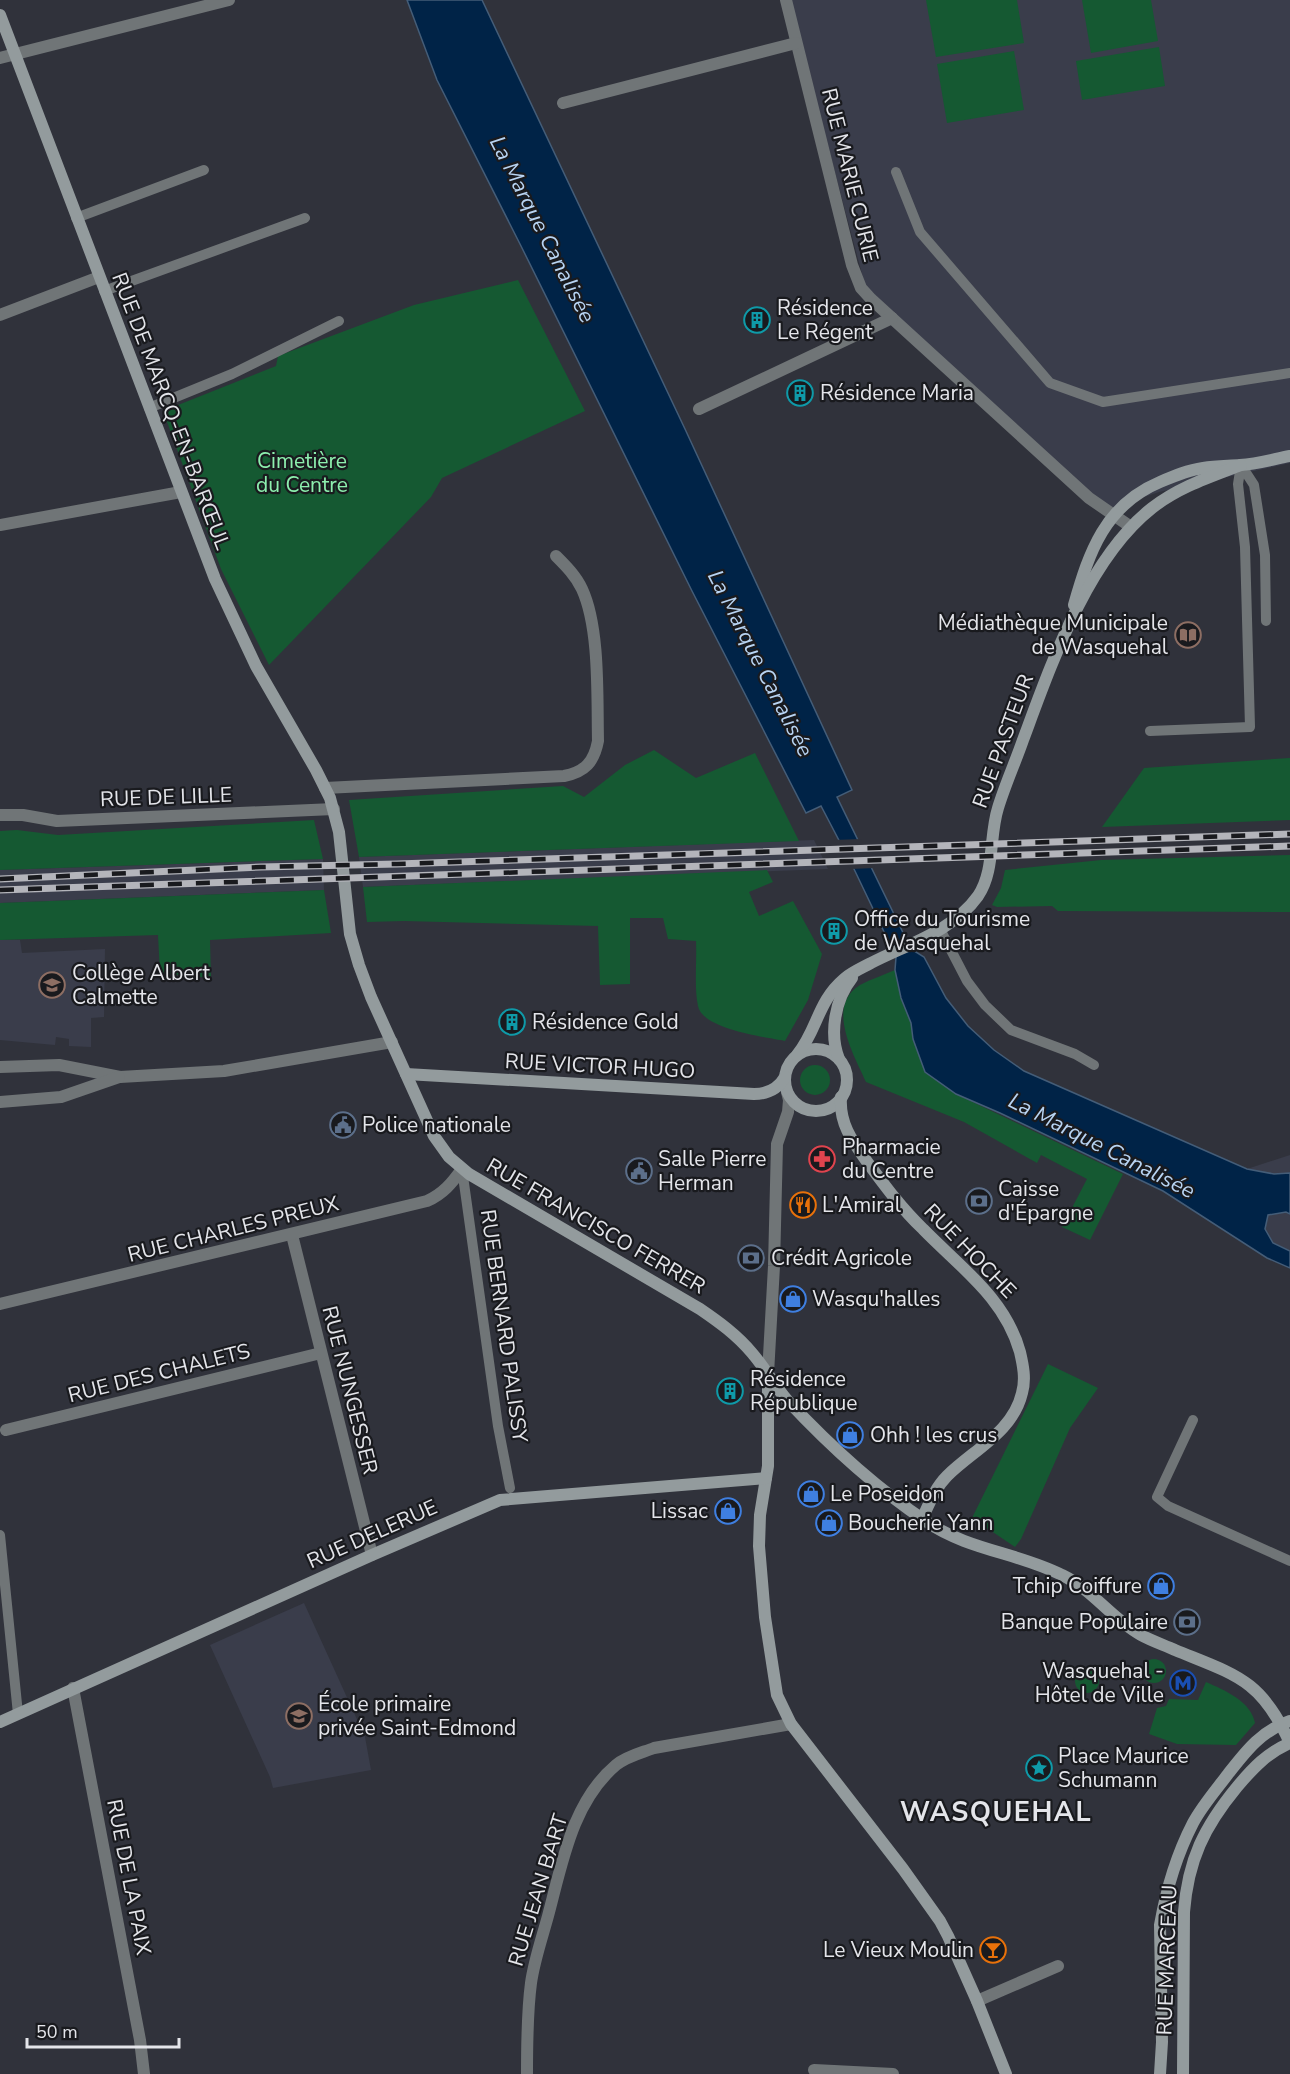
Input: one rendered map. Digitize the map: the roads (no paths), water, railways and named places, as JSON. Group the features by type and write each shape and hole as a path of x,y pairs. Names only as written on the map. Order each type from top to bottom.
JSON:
{"street":[{"path":"0,58 229,0"},
{"name":"RUE MARIE CURIE","path":"786,0 856,277 866,293 1089,498 1131,527"},
{"name":"RUE DE MARCQ-EN-BARŒUL","path":"0,15 215,579 256,666 334,808"},
{"path":"563,103 796,43"},
{"path":"0,315 99,277"},
{"path":"699,409 892,318"},
{"name":"RUE PASTEUR","path":"797,1055 810,1037 828,994 845,977 940,929 979,895 985,881 992,830 998,807 1066,632 1088,559 1095,542 1114,516 1139,492 1171,477 1202,468 1241,465 1290,456"},
{"name":"RUE PASTEUR","path":"1066,632 1095,577 1131,527 1153,507 1185,487 1241,465"},
{"path":"0,525 181,492"},
{"path":"325,788 564,776 574,774 591,763 598,741 596,652 581,588 568,568 556,556"},
{"name":"RUE DE LILLE","path":"0,815 23,815 57,821 334,808"},
{"name":"RUE FRANCISCO FERRER","path":"334,808 339,832 350,934 371,998 434,1136 443,1150 462,1170 700,1309 739,1338 763,1359 768,1374 789,1402 849,1461 926,1521 959,1539 1043,1567 1071,1580 1096,1597 1141,1635 1224,1670 1248,1683 1286,1722 1290,1743"},
{"path":"787,1092 796,1104 815,1111 830,1108 841,1097 847,1078 839,1059 835,1037 838,1004 849,981 865,966"},
{"path":"0,1068 59,1065 120,1077 240,1070 392,1042"},
{"path":"763,1359 774,1266 777,1144 788,1112 789,1100 785,1077 790,1062 806,1050 816,1049 831,1053 839,1059"},
{"name":"RUE VICTOR HUGO","path":"406,1074 754,1094 766,1093 774,1089 785,1077"},
{"path":"0,1102 61,1098 120,1077"},
{"name":"RUE HOCHE","path":"841,1097 841,1117 864,1157 910,1216 993,1298 1012,1330 1021,1356 1024,1384 1014,1412 995,1436 940,1484 926,1521"},
{"name":"RUE CHARLES PREUX","path":"0,1304 427,1202 438,1197 448,1188 462,1170"},
{"name":"RUE NUNGESSER","path":"292,1235 372,1555"},
{"name":"RUE DES CHALETS","path":"6,1430 321,1353"},
{"path":"768,1374 767,1472 759,1528 765,1617 777,1695 791,1724 926,1900 948,1936 1006,2074"},
{"name":"RUE DELERUE","path":"0,1722 500,1500 767,1472"},
{"name":"RUE DE LA PAIX","path":"73,1688 138,2028 144,2074"},
{"name":"RUE MARCEAU","path":"1160,2074 1162,2032 1160,1925 1179,1858 1193,1823 1243,1754 1261,1735 1286,1722"},
{"name":"RUE JEAN BART","path":"527,2074 531,1980 573,1828 596,1788 615,1766 637,1754 791,1724"},
{"name":"RUE MARCEAU","path":"1181,2071 1184,1912 1186,1890 1197,1849 1218,1811 1252,1769 1272,1752 1290,1743"},
{"path":"977,2001 1058,1966"},
{"path":"814,2070 893,2074"}],"lane":[{"path":"76,218 204,170"},
{"path":"896,172 920,232 1050,383 1103,402 1290,373"},
{"path":"104,291 305,218"},
{"path":"149,408 232,374 339,321"},
{"path":"1241,465 1254,485 1262,531 1265,555 1266,621"},
{"path":"1150,731 1250,727 1245,547 1238,484 1241,465"},
{"path":"940,929 968,981 985,1005 1011,1030 1075,1054 1094,1065"},
{"name":"RUE BERNARD PALISSY","path":"462,1170 491,1379 510,1488"},
{"path":"1193,1420 1157,1497 1168,1506 1290,1561"},
{"path":"0,1535 18,1714"}],"water":[{"name":"La Marque Canalisée","path":"407,0 482,0 685,429 852,790 837,797 911,949 924,957 946,998 968,1026 994,1050 1024,1071 1247,1169 1274,1174 1290,1173 1290,1214 1286,1212 1268,1215 1265,1229 1273,1243 1290,1251 1290,1268 1267,1258 1163,1191 956,1094 925,1072 901,998 895,970 896,957 854,869 821,806 806,813 692,591 437,80"}],"railway":[{"path":"0,879 261,867 1290,834"},
{"path":"0,890 1290,846"}],"place":[{"name":"Résidence Le Régent","path":"757,320"},
{"name":"Résidence Maria","path":"800,393"},
{"name":"Médiathèque Municipale de Wasquehal","path":"1188,635"},
{"name":"Office du Tourisme de Wasquehal","path":"834,931"},
{"name":"Collège Albert Calmette","path":"52,985"},
{"name":"Résidence Gold","path":"512,1022"},
{"name":"Police nationale","path":"343,1125"},
{"name":"Pharmacie du Centre","path":"822,1159"},
{"name":"Salle Pierre Herman","path":"639,1171"},
{"name":"Caisse d'Épargne","path":"979,1201"},
{"name":"L'Amiral","path":"803,1205"},
{"name":"Crédit Agricole","path":"751,1258"},
{"name":"Wasqu'halles","path":"793,1299"},
{"name":"Résidence République","path":"730,1391"},
{"name":"Ohh ! les crus","path":"850,1435"},
{"name":"Le Poseidon","path":"811,1494"},
{"name":"Lissac","path":"728,1511"},
{"name":"Boucherie Yann","path":"829,1523"},
{"name":"Tchip Coiffure","path":"1161,1586"},
{"name":"Banque Populaire","path":"1187,1622"},
{"name":"Wasquehal - Hôtel de Ville","path":"1183,1683"},
{"name":"École primaire privée Saint-Edmond","path":"299,1716"},
{"name":"Place Maurice Schumann","path":"1039,1768"},
{"name":"Le Vieux Moulin","path":"993,1950"}],"district":[{"name":"WASQUEHAL","path":"996,1812"}],"park label":[{"name":"Cimetière du Centre","path":"302,473"}]}
